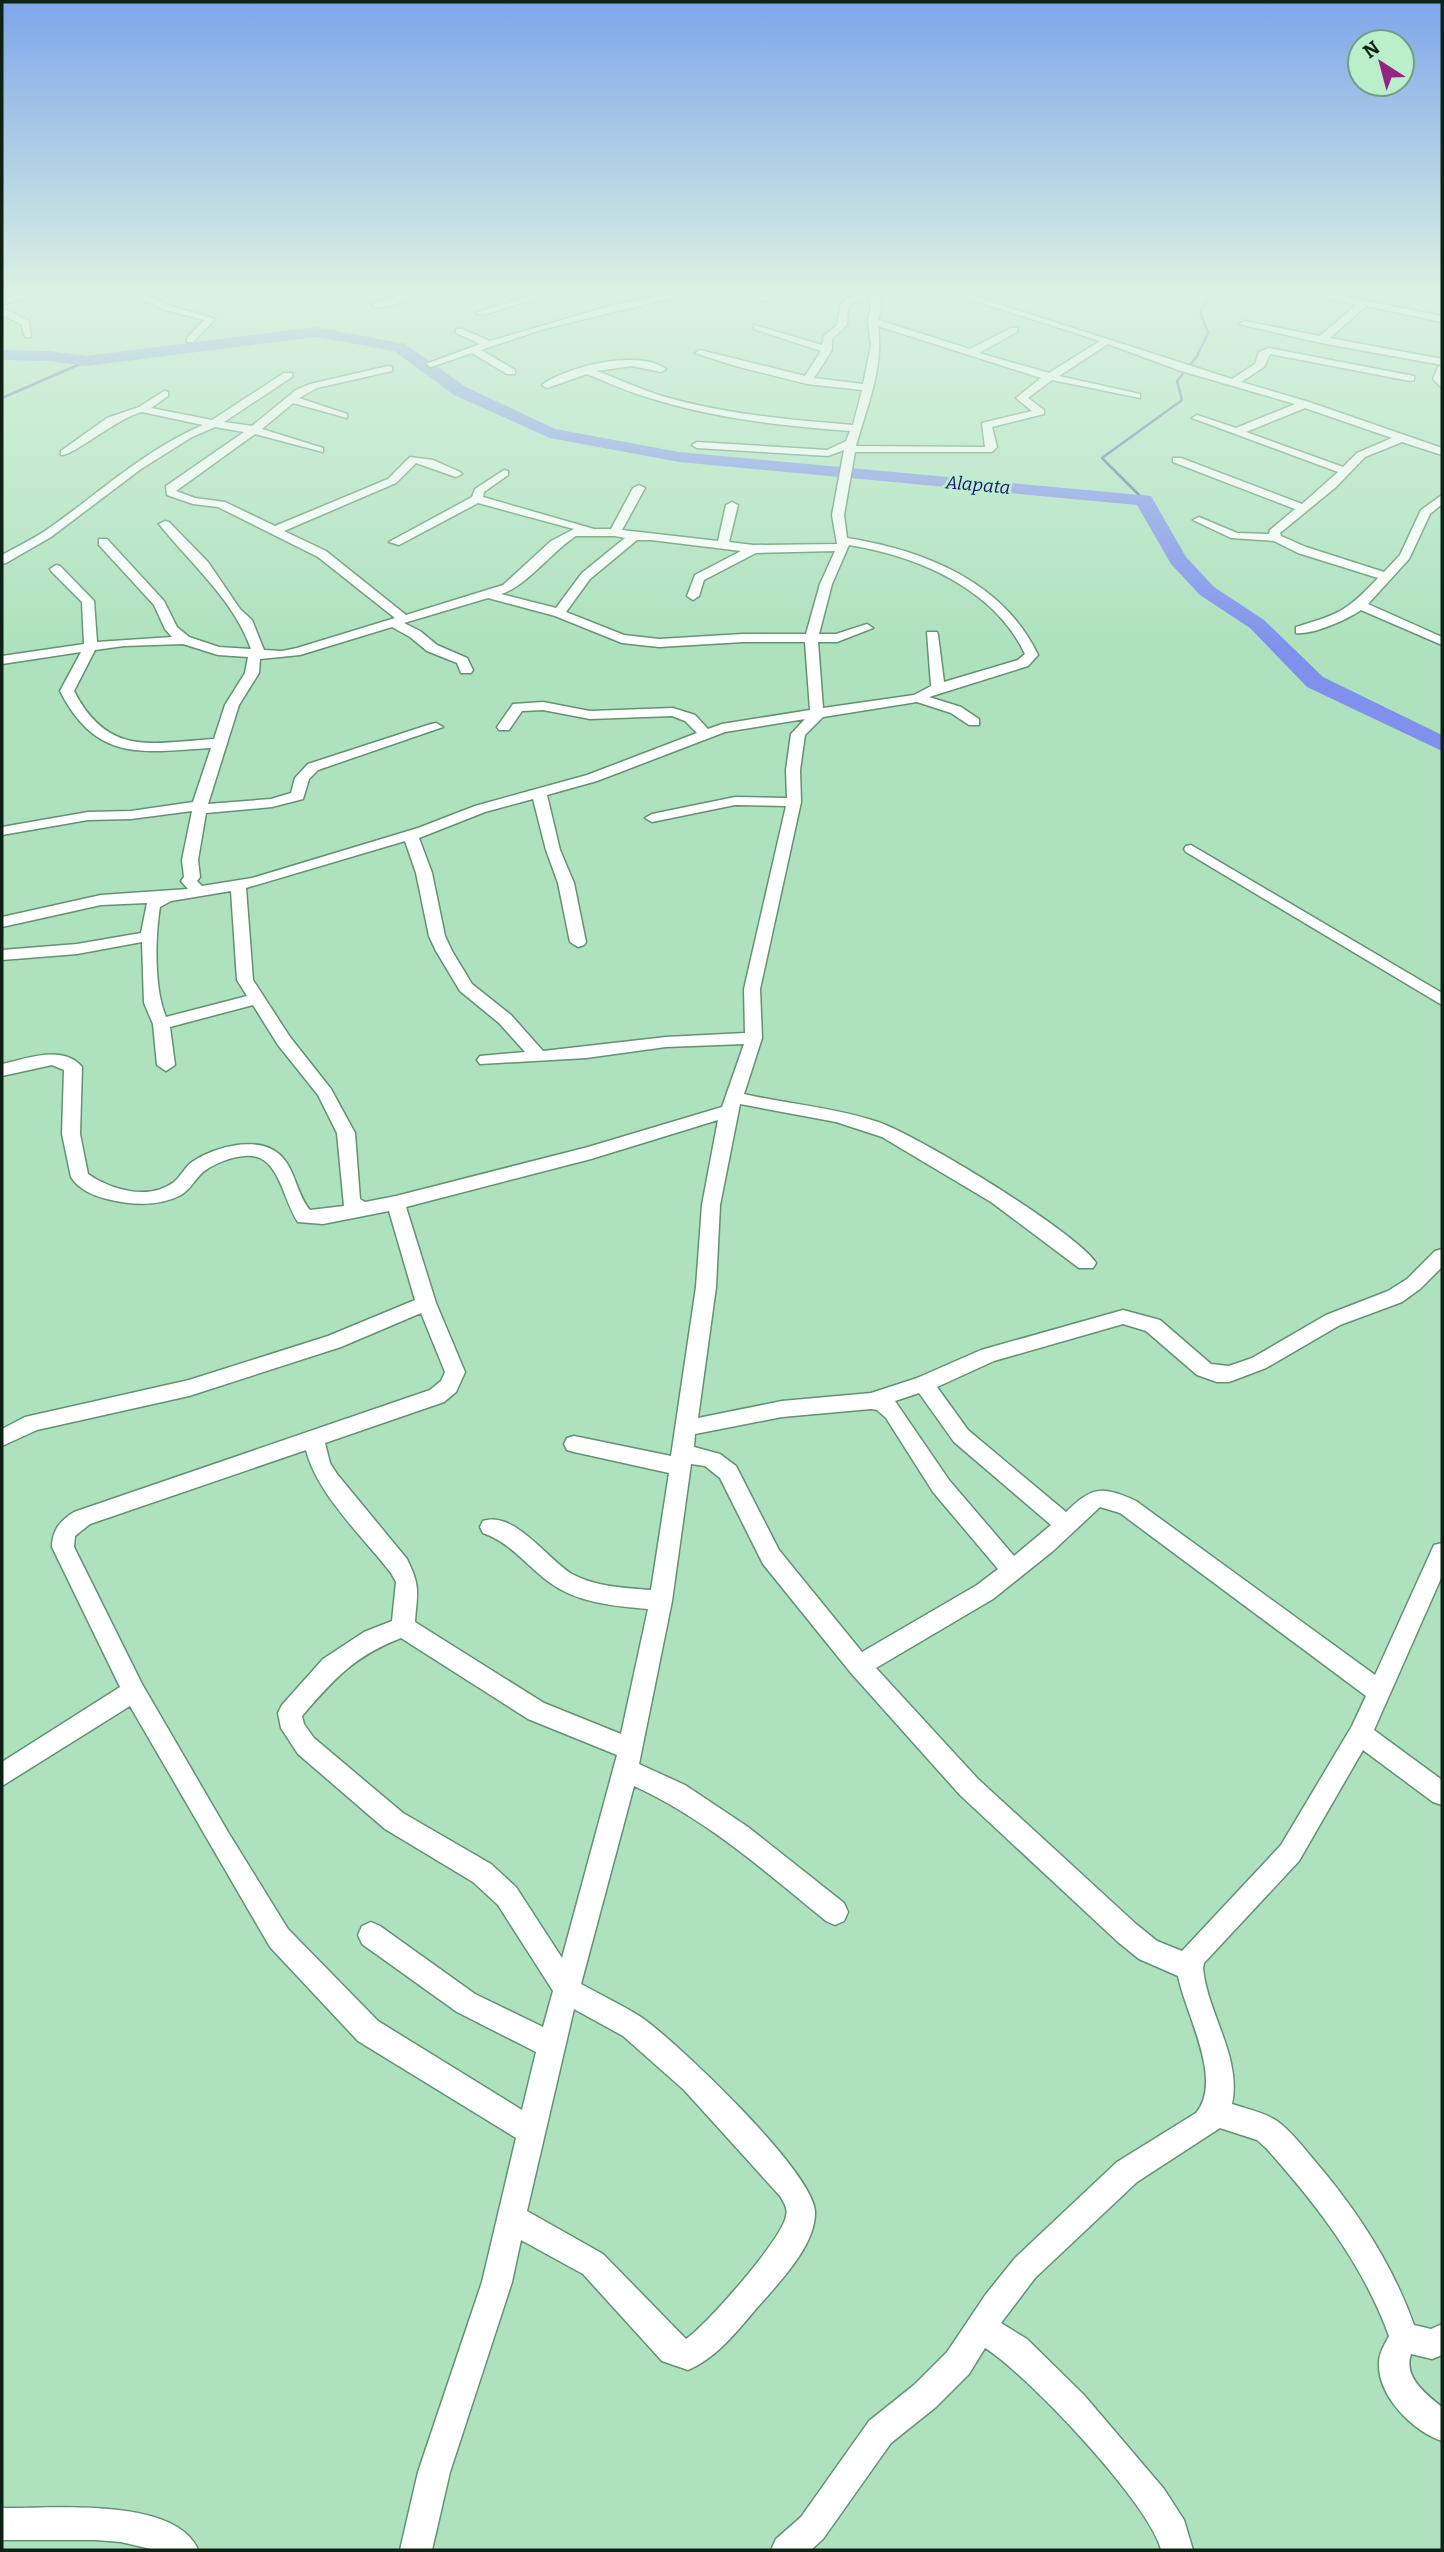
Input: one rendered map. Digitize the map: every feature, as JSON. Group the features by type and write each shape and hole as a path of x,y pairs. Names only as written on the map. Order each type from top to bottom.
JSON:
{"street":[{"path":"65,453 122,412 135,410"},
{"path":"147,410 254,430 319,450"},
{"path":"2,559 47,535 129,473 188,435 214,424 235,410"},
{"path":"277,410 254,430 170,488 171,493 193,501 221,504 322,554 380,598 400,620"},
{"path":"325,410 343,416"},
{"path":"717,410 795,425 856,428"},
{"path":"843,547 838,515 851,446 861,410"},
{"path":"698,445 828,453 851,446 977,452 992,447 986,425 1040,412 1037,410"},
{"path":"1236,432 1291,410"},
{"path":"1323,410 1442,452"},
{"path":"1197,418 1345,471"},
{"path":"1276,538 1274,532 1278,527 1361,455 1402,438"},
{"path":"1422,445 1442,438"},
{"path":"273,531 392,481 414,459 429,462 456,474"},
{"path":"1177,460 1302,508"},
{"path":"477,499 479,491 504,473"},
{"path":"615,532 639,488"},
{"path":"1300,630 1345,616 1360,605 1405,556 1425,512 1442,498"},
{"path":"395,542 477,499 519,512 564,521 597,533"},
{"path":"722,547 732,505"},
{"path":"1199,520 1234,536 1276,538 1302,550 1387,578"},
{"path":"165,524 204,565 236,612 248,623 259,655"},
{"path":"103,542 160,604 171,629 184,640 218,652 259,655 300,651 491,595 507,588 566,536 573,533 615,532 634,537 651,536 753,549 843,547"},
{"path":"559,613 586,576 634,537"},
{"path":"416,2550 434,2472 497,2281 551,2045 568,1991 628,1759 661,1601 706,1287 711,1205 731,1104 754,1038 752,989 794,802 793,770 798,734 817,715 811,639 825,584 844,541 887,548 910,555 944,571 992,604 1015,626 1031,650 1032,655 1023,663 938,688 918,698 817,715 722,727 642,761 480,809 411,836 424,873 438,936 466,987 505,1019 537,1055"},
{"path":"693,596 699,578 753,549"},
{"path":"56,569 88,601 91,646 67,691 74,708 113,743 167,746 219,743"},
{"path":"491,595 559,613 622,639 659,643 743,638 837,638 867,628"},
{"path":"1360,605 1382,617 1442,641"},
{"path":"400,620 395,624 415,634 432,648 462,662 466,670"},
{"path":"932,635 938,688"},
{"path":"2,660 91,646 184,640"},
{"path":"198,891 189,881 192,877 190,860 202,794 232,705 252,673 254,657 259,655"},
{"path":"918,698 956,710 974,722"},
{"path":"504,727 518,707 542,706 590,715 673,712 691,718 706,734"},
{"path":"2,831 98,815 131,815 201,806 272,803 298,796 302,778 313,767 436,727"},
{"path":"539,793 552,850 566,883 578,942"},
{"path":"652,818 735,801 794,802"},
{"path":"2,922 101,900 166,897 238,884 435,828"},
{"path":"1191,849 1442,1000"},
{"path":"238,884 244,981 258,998 284,1041 325,1093 346,1133 351,1202 362,1209"},
{"path":"166,897 153,905 149,936 152,1003 161,1024 166,1065"},
{"path":"2,955 77,949 149,936"},
{"path":"161,1024 258,998"},
{"path":"486,1060 586,1053 666,1042 754,1038"},
{"path":"2,1070 53,1059 72,1067 71,1134 80,1177 106,1193 155,1197 180,1187 198,1166 251,1149 266,1154 277,1163 284,1173 298,1210 305,1217 323,1217 396,1203 591,1153 731,1104 763,1105 841,1116 873,1125 949,1167 1046,1229 1086,1263"},
{"path":"396,1203 426,1303 455,1372 449,1386 437,1396 82,1518 69,1525 62,1537 62,1547 134,1691 219,1840 279,1938 368,2031 532,2132"},
{"path":"686,1428 782,1409 871,1401 924,1384 988,1355 1123,1317 1140,1318 1164,1332 1193,1360 1218,1374 1236,1371 1267,1360 1298,1338 1334,1320 1402,1293 1442,1256"},
{"path":"2,1438 32,1423 217,1380 268,1361 334,1342 426,1303"},
{"path":"924,1384 961,1436 1066,1525"},
{"path":"871,1401 883,1403 893,1412 941,1486 1013,1571"},
{"path":"313,1438 320,1465 329,1480 398,1566 407,1582 403,1627"},
{"path":"574,1444 682,1461 705,1456 721,1464 728,1472 771,1557 859,1666 969,1787 1127,1933 1149,1950 1189,1968"},
{"path":"859,1666 924,1630 1013,1571 1096,1499 1117,1500 1380,1692"},
{"path":"491,1527 506,1533 564,1580 585,1590 661,1601"},
{"path":"787,2550 811,2528 880,2432 925,2396 958,2363 1025,2268 1127,2172 1206,2123 1215,2112 1220,2099 1220,2079 1189,1968 1193,1956 1290,1853 1360,1734 1442,1552"},
{"path":"403,1627 536,1711 628,1759 728,1828 835,1912"},
{"path":"403,1627 372,1639 331,1666 290,1713 293,1728 306,1746 394,1821 482,1873 507,1896 568,1991 632,2027 694,2080 790,2186 801,2206 802,2219 789,2247 702,2346 688,2355 673,2350 593,2264 513,2219"},
{"path":"2,1775 134,1691"},
{"path":"1360,1734 1442,1794"},
{"path":"371,1934 466,2003 551,2045"},
{"path":"1215,2112 1265,2129 1291,2154 1374,2267 1394,2303 1404,2337 1394,2361 1398,2384 1426,2414 1442,2426"},
{"path":"981,2328 1016,2350 1073,2406 1153,2500 1172,2531 1177,2550"},
{"path":"1404,2337 1432,2344 1442,2339"},
{"path":"2,2524 128,2525 169,2538 182,2550"}],"waterway":[{"name":"Alapata","path":"501,410 550,433 679,457 1144,500 1178,560 1207,591 1257,624 1315,682 1442,744"},
{"path":"1144,500 1102,458 1168,410"}]}
